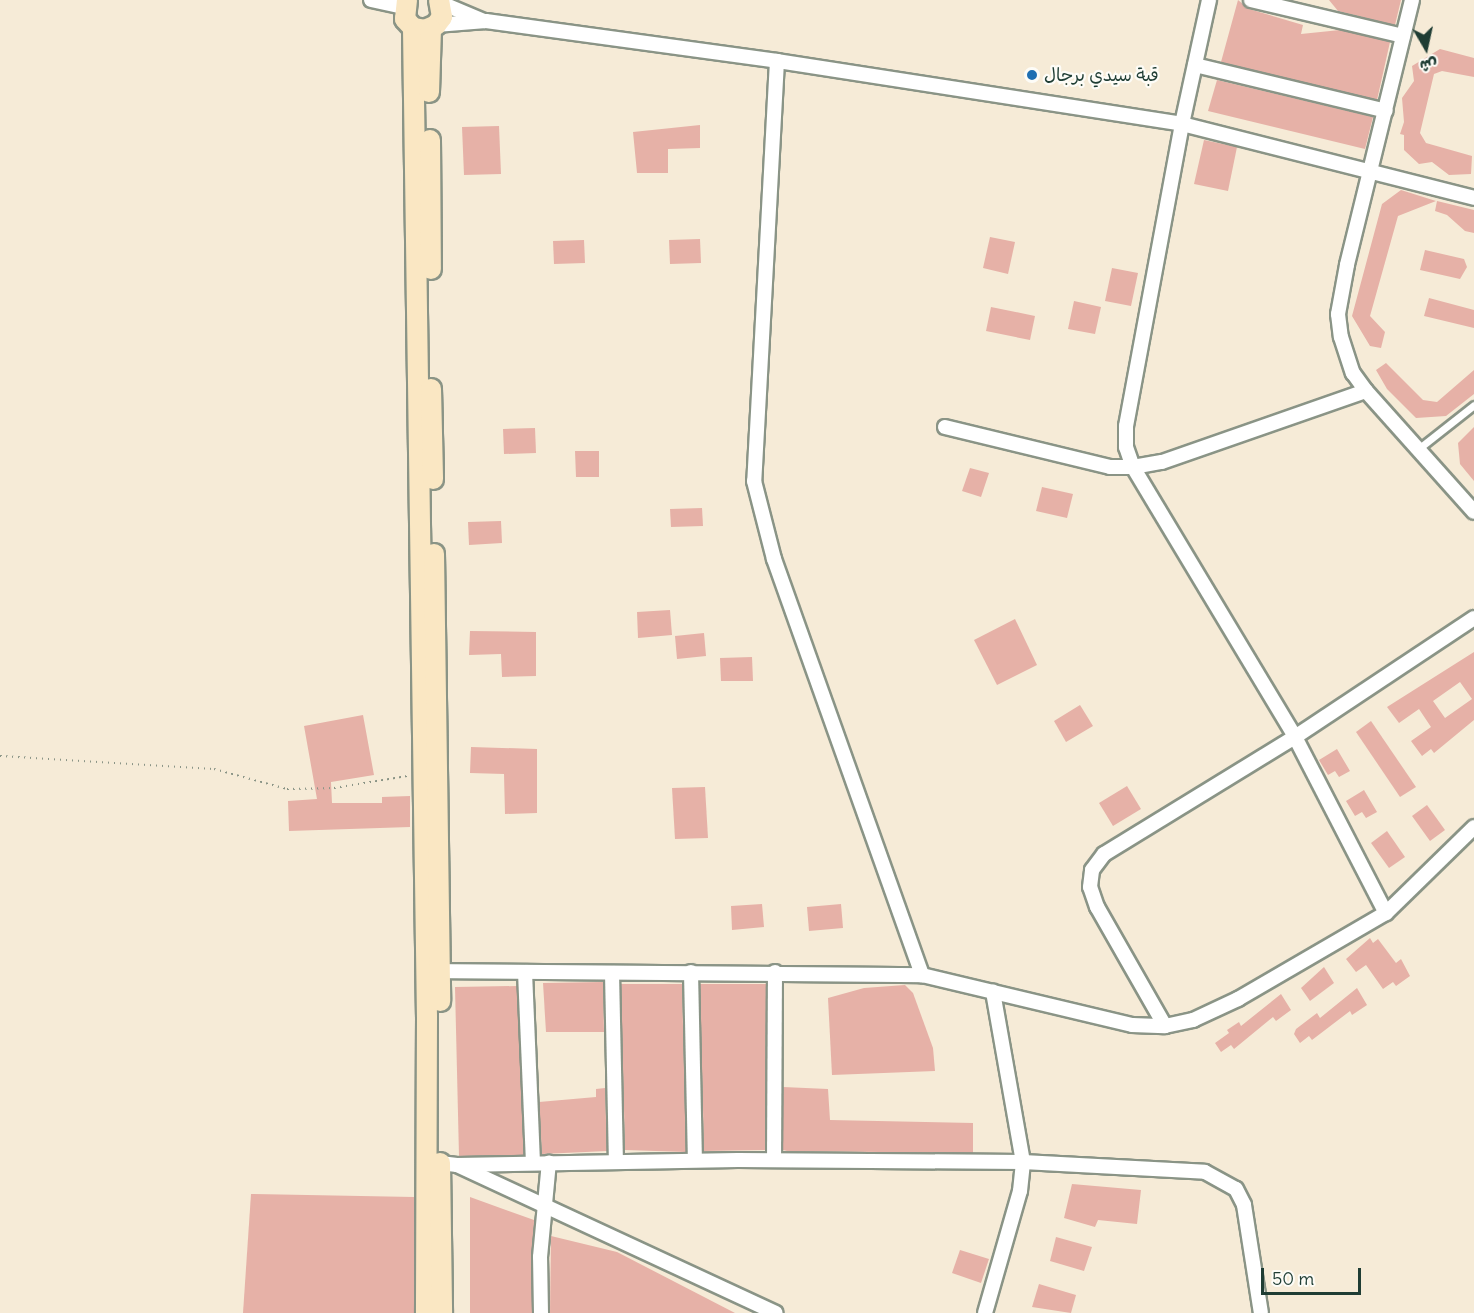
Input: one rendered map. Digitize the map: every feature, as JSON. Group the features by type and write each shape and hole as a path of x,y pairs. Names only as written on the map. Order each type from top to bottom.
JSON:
{"main road":[{"path":"427,27 442,17 440,2"},
{"path":"406,3 405,19 427,27"},
{"path":"427,27 423,773 441,1163 442,1313"},
{"path":"427,27 433,971"},
{"path":"426,1313 441,1163"}],"street":[{"path":"371,0 406,3"},
{"path":"1209,0 1182,124 1126,426 1126,447 1133,467 1295,737 1386,913"},
{"path":"1251,0 1402,36"},
{"path":"1412,0 1338,315 1346,357 1366,392 1474,512"},
{"path":"440,2 486,21"},
{"path":"427,27 486,21 777,61 1182,124 1474,198"},
{"path":"777,61 754,481 774,558 922,975"},
{"path":"1195,65 1386,111"},
{"path":"945,427 1110,467 1133,467 1162,462 1366,392"},
{"path":"1165,1026 1097,907 1090,887 1092,870 1104,854 1295,737 1474,618"},
{"path":"433,971 922,975 1132,1025 1165,1026 1193,1020 1238,999 1386,913 1474,827"},
{"path":"525,972 533,1162"},
{"path":"691,972 695,1160"},
{"path":"774,1160 775,972"},
{"path":"612,973 616,1161"},
{"path":"985,1313 1020,1191 1023,1162 993,992"},
{"path":"441,1163 695,1160 1023,1162 1205,1172 1221,1178 1236,1189 1244,1205 1261,1313"},
{"path":"541,1313 544,1208 549,1162"},
{"path":"441,1163 775,1313"}],"lane":[{"path":"1418,449 1474,405"}],"path":[{"path":"0,756 213,769 273,786 298,789 334,788 423,773"}],"building":[{"path":"1238,0 1249,9 1303,25 1301,34 1340,30 1390,42 1377,100 1221,62"},
{"path":"1329,0 1401,0 1395,25 1338,11"},
{"path":"1440,49 1474,58 1474,77 1442,71 1434,74 1420,133 1426,143 1472,156 1471,174 1449,175 1432,162 1419,164 1404,150 1404,135 1400,134 1404,122 1402,98 1414,81 1412,66"},
{"path":"1217,80 1373,117 1365,149 1208,111"},
{"path":"700,125 700,148 668,149 668,173 637,173 633,132"},
{"path":"499,126 501,174 464,175 462,127"},
{"path":"1204,140 1237,147 1228,191 1194,184"},
{"path":"1401,190 1436,201 1398,216 1370,316 1385,332 1381,348 1370,346 1352,316 1382,204"},
{"path":"1437,201 1474,210 1474,233 1465,231 1447,215 1435,211"},
{"path":"990,237 1015,242 1008,274 983,268"},
{"path":"700,239 701,263 670,264 669,240"},
{"path":"584,240 585,263 554,264 553,241"},
{"path":"1425,250 1464,259 1467,267 1460,279 1420,270"},
{"path":"1112,268 1138,273 1131,306 1105,301"},
{"path":"1429,298 1474,310 1474,328 1424,316"},
{"path":"1074,301 1101,307 1095,334 1068,329"},
{"path":"991,307 1035,316 1030,340 986,331"},
{"path":"1386,363 1423,400 1437,402 1474,370 1474,394 1446,416 1416,418 1387,389 1376,370"},
{"path":"1474,427 1474,481 1460,464 1458,443"},
{"path":"535,428 536,453 504,454 503,429"},
{"path":"575,451 599,451 599,477 576,477"},
{"path":"970,468 989,473 981,497 962,491"},
{"path":"1042,487 1073,494 1067,518 1036,511"},
{"path":"702,508 703,526 671,527 670,509"},
{"path":"501,521 502,543 469,545 468,522"},
{"path":"670,610 672,635 638,638 637,612"},
{"path":"1015,619 1037,665 997,685 974,640"},
{"path":"470,631 536,632 536,676 502,677 501,654 469,655"},
{"path":"704,633 706,656 677,659 675,636"},
{"path":"1474,652 1474,720 1434,753 1431,749 1422,756 1411,741 1431,727 1419,709 1399,723 1387,707","holes":["1460,682 1472,699 1445,718 1433,701"]},
{"path":"752,657 753,681 721,681 720,658"},
{"path":"1080,705 1093,726 1066,742 1054,721"},
{"path":"363,715 374,775 331,782 332,803 382,803 382,797 410,796 410,827 289,831 288,801 317,799 304,726"},
{"path":"1371,721 1416,787 1400,797 1356,732"},
{"path":"471,747 537,749 537,813 505,814 504,774 470,773"},
{"path":"1337,749 1350,771 1339,777 1335,771 1328,775 1319,760"},
{"path":"1127,786 1141,809 1113,826 1099,803"},
{"path":"705,787 708,838 675,839 672,788"},
{"path":"1364,790 1377,812 1366,818 1362,812 1355,816 1346,801"},
{"path":"1427,805 1445,830 1430,841 1412,816"},
{"path":"1387,831 1405,857 1389,868 1371,843"},
{"path":"762,904 764,927 732,930 731,906"},
{"path":"841,904 843,928 809,931 807,907"},
{"path":"1370,938 1373,943 1378,939 1396,963 1401,959 1410,976 1396,986 1393,982 1383,989 1366,965 1356,972 1346,959"},
{"path":"1324,967 1334,983 1310,1001 1301,988"},
{"path":"603,982 604,1032 546,1032 543,983"},
{"path":"621,984 682,984 686,1152 625,1150"},
{"path":"700,984 766,984 765,1150 704,1151"},
{"path":"905,985 913,993 933,1048 935,1071 832,1075 828,998 864,988"},
{"path":"517,986 524,1155 459,1156 455,987"},
{"path":"1357,988 1367,1005 1352,1015 1350,1011 1312,1040 1309,1036 1300,1043 1294,1034 1296,1029 1317,1013 1320,1018"},
{"path":"1281,994 1291,1010 1276,1021 1273,1017 1234,1049 1231,1045 1221,1052 1215,1043 1229,1033 1227,1030 1239,1022 1241,1026"},
{"path":"783,1087 828,1089 830,1120 973,1123 973,1153 783,1150"},
{"path":"605,1088 607,1151 542,1154 539,1102 596,1097 596,1089"},
{"path":"1072,1184 1141,1190 1137,1224 1098,1220 1095,1227 1064,1218"},
{"path":"251,1194 414,1197 414,1313 243,1313"},
{"path":"470,1197 534,1220 532,1313 470,1313"},
{"path":"551,1236 617,1252 735,1313 550,1313"},
{"path":"1056,1237 1092,1247 1084,1271 1050,1261"},
{"path":"960,1250 989,1259 981,1283 952,1273"},
{"path":"1039,1284 1076,1295 1071,1313 1032,1307"}],"place":[{"name":"قبة سيدي برجال","path":"1032,75"}]}
